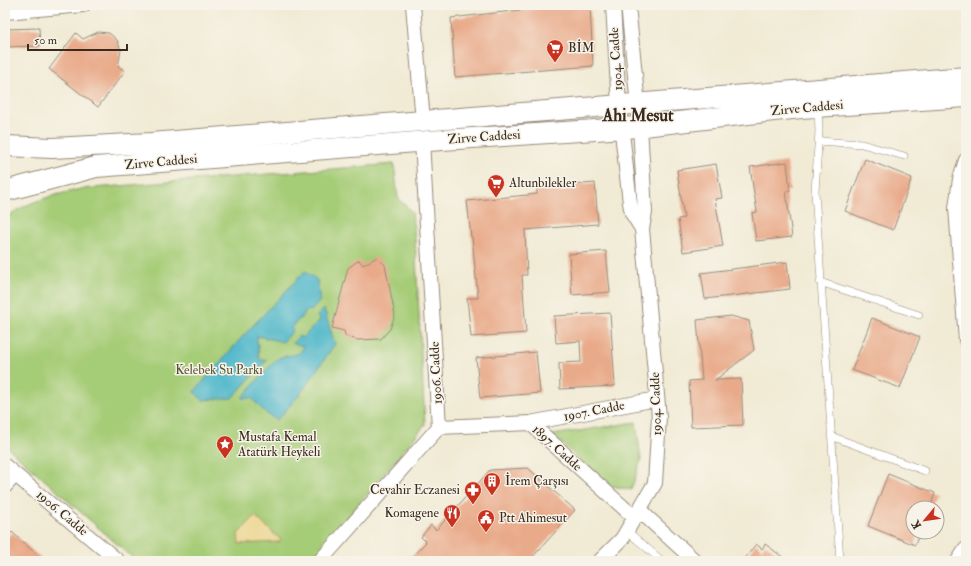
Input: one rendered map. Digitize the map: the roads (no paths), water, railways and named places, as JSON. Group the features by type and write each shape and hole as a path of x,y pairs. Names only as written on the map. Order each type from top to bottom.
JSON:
{"main road":[{"name":"Zirve Caddesi","path":"5,146 52,148 151,143 966,77"},
{"name":"Zirve Caddesi","path":"5,191 96,167 422,141 631,127 818,106 966,97"}],"street":[{"path":"5,12 83,5"},
{"path":"413,5 423,121"},
{"name":"1904. Cadde","path":"600,561 622,539 655,483 659,416 642,229 632,213 630,203 631,127 629,105 613,5"},
{"name":"1904. Cadde","path":"628,5 629,105 631,127"},
{"name":"1906. Cadde","path":"422,141 439,427"},
{"path":"966,160 960,179 956,208 964,279 966,340"},
{"name":"1907. Cadde","path":"530,423 657,399"},
{"name":"1897. Cadde","path":"439,427 530,423 695,561"},
{"path":"320,561 439,427"},
{"path":"5,486 10,470"},
{"name":"1906. Cadde","path":"10,470 118,561"},
{"path":"958,561 966,549"}],"lane":[{"path":"818,106 818,141 815,192 840,561"},
{"path":"818,141 862,144 904,156"},
{"path":"820,282 919,315"},
{"path":"831,436 925,471"},
{"path":"627,531 662,561"}],"water":[{"path":"305,271 317,280 320,301 311,311 308,310 291,328 293,331 283,342 257,336 259,358 261,360 267,360 232,398 203,400 194,392 243,336"},
{"path":"324,309 335,344 301,393 277,420 267,414 251,398 242,398 260,376 276,360 299,353 303,346 292,343 299,336 302,338 320,320 317,316"}],"place":[{"name":"BİM","path":"555,63"},
{"name":"Altunbilekler","path":"496,198"},
{"name":"Mustafa Kemal Atatürk Heykeli","path":"225,459"},
{"name":"İrem Çarşısı","path":"492,496"},
{"name":"Cevahir Eczanesi","path":"473,505"},
{"name":"Komagene","path":"452,528"},
{"name":"Ptt Ahimesut","path":"486,533"}],"district":[{"name":"Ahi Mesut","path":"638,115"}],"park label":[{"name":"Kelebek Su Parkı","path":"219,370"}]}
